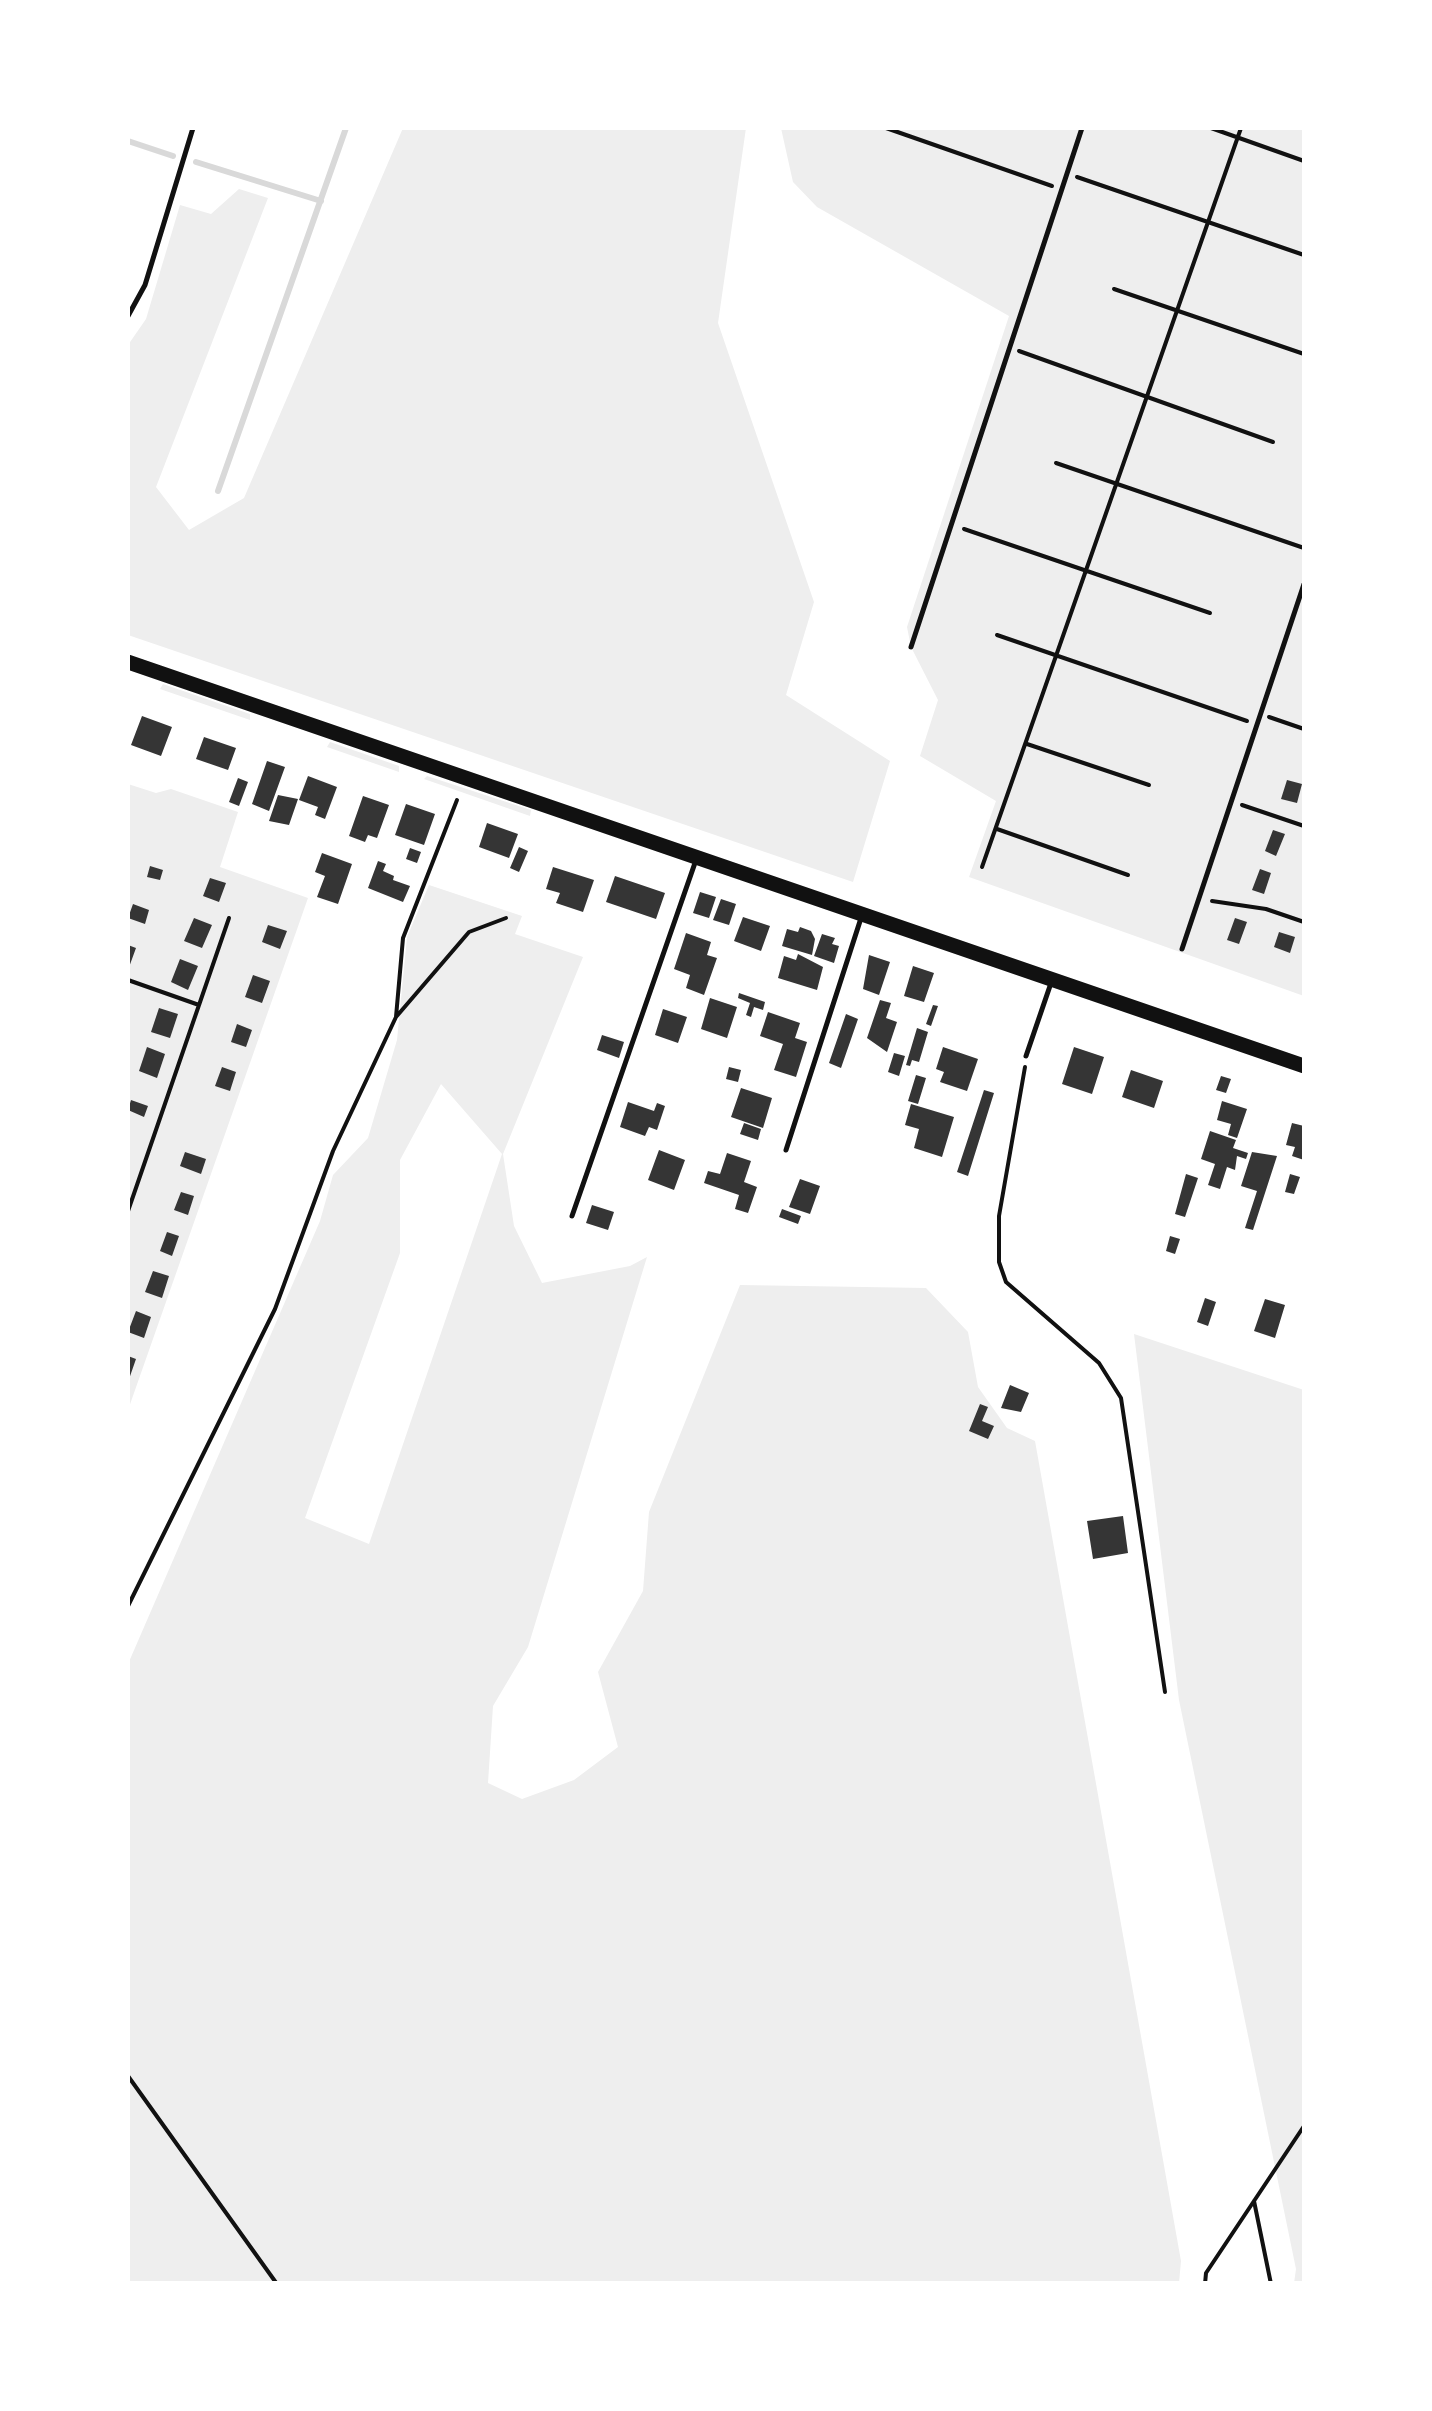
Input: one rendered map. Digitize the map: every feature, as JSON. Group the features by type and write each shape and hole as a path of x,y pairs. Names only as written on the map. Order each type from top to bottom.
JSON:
{"main road":[{"path":"128,662 1304,1066"}],"lane":[{"path":"128,316 150,272 193,128"},
{"path":"911,647 1082,128"},
{"path":"1182,949 1304,584"},
{"path":"572,1216 697,857"},
{"path":"786,1150 862,914"},
{"path":"1026,1056 1052,980"}],"path":[{"path":"886,128 1061,190"},
{"path":"1211,128 1304,161"},
{"path":"982,868 1089,573 1241,128"},
{"path":"1067,173 1304,256"},
{"path":"1114,289 1304,354"},
{"path":"1009,348 1273,442"},
{"path":"1056,463 1304,548"},
{"path":"952,524 1210,613"},
{"path":"997,635 1256,724"},
{"path":"1260,713 1304,729"},
{"path":"1027,744 1149,785"},
{"path":"396,1017 403,938 457,800"},
{"path":"1233,802 1304,826"},
{"path":"997,828 1128,875"},
{"path":"1199,900 1266,909 1304,922"},
{"path":"128,1210 230,918"},
{"path":"128,1606 276,1309 333,1151 396,1017 469,932 506,918"},
{"path":"128,980 199,1005"},
{"path":"1026,1056 999,1216 999,1262 1006,1282 1099,1363 1121,1398 1165,1692"},
{"path":"128,2076 278,2284"},
{"path":"1206,2284 1206,2273 1304,2126"},
{"path":"1254,2201 1271,2284"}],"shaded area":[{"path":"403,128 746,128 718,323 814,602 786,695 890,761 853,882 128,635 128,345 146,319 180,205 211,214 239,189 268,198 156,487 189,530 244,498"},
{"path":"781,128 1304,128 1304,996 969,877 996,801 920,756 938,700 911,647 907,627 1009,316 817,207 793,182"},
{"path":"163,684 250,714 250,720 160,689"},
{"path":"330,742 399,766 399,772 327,747"},
{"path":"427,776 531,810 530,816 424,779"},
{"path":"128,784 156,793 171,789 238,812 220,867 308,898 128,1410"},
{"path":"429,885 522,916 515,934 583,957 503,1154 514,1226 542,1283 630,1266 647,1257 528,1647 493,1706 488,1783 522,1799 574,1780 618,1747 598,1672 643,1591 649,1512 740,1285 926,1288 968,1332 978,1387 1007,1428 1035,1441 1181,2261 1179,2283 128,2284 128,1664 320,1221 333,1175 368,1138 397,1040 407,937","holes":["441,1084 502,1154 369,1544 305,1518 400,1253 400,1160"]},
{"path":"1134,1334 1304,1390 1304,2283 1294,2283 1296,2269 1179,1700"}],"building":[{"path":"142,716 172,727 161,756 131,745"},
{"path":"204,737 236,748 228,770 196,759"},
{"path":"267,761 285,767 269,811 252,804"},
{"path":"308,776 337,787 325,819 315,815 318,807 299,800"},
{"path":"238,778 248,782 239,806 229,802"},
{"path":"1287,780 1302,784 1297,803 1281,799"},
{"path":"278,795 298,799 289,825 269,821"},
{"path":"363,796 389,805 377,838 368,835 365,842 349,836"},
{"path":"406,804 435,814 424,845 395,835"},
{"path":"487,823 518,834 509,858 479,847"},
{"path":"1273,830 1285,834 1276,856 1265,851"},
{"path":"519,847 528,851 519,872 510,868"},
{"path":"410,848 421,852 417,863 406,859"},
{"path":"322,853 352,864 338,904 317,897 325,876 315,872"},
{"path":"378,861 386,864 383,871 394,876 393,880 410,886 403,902 368,888"},
{"path":"150,866 163,870 160,880 147,877"},
{"path":"553,867 594,880 583,912 556,903 560,893 546,889"},
{"path":"1260,869 1271,873 1264,894 1252,890"},
{"path":"615,876 665,893 656,919 606,902"},
{"path":"210,878 226,883 219,902 203,896"},
{"path":"700,892 716,897 709,918 693,913"},
{"path":"721,899 736,904 729,925 713,920"},
{"path":"133,904 149,910 145,924 128,918"},
{"path":"743,917 770,926 761,951 734,941"},
{"path":"194,918 212,925 202,948 184,941"},
{"path":"1235,918 1247,922 1239,944 1227,940"},
{"path":"268,925 287,931 280,949 262,942"},
{"path":"800,927 811,931 815,939 812,955 782,946 787,929 798,932"},
{"path":"1279,932 1295,937 1290,953 1274,947"},
{"path":"686,933 711,942 707,955 717,958 704,995 686,988 690,975 674,969"},
{"path":"822,934 835,938 832,944 839,946 834,963 814,956"},
{"path":"128,945 136,948 128,970"},
{"path":"798,954 823,967 817,990 778,978 784,956 796,960"},
{"path":"869,955 890,962 879,995 863,989"},
{"path":"180,959 198,966 188,990 171,982"},
{"path":"913,966 934,973 924,1002 904,996"},
{"path":"253,975 270,981 262,1003 245,997"},
{"path":"739,993 765,1002 763,1010 754,1007 751,1017 746,1015 750,1003 738,998"},
{"path":"710,998 737,1007 727,1038 701,1029"},
{"path":"880,1000 891,1003 886,1018 897,1022 887,1052 867,1038"},
{"path":"933,1005 938,1006 931,1026 926,1024"},
{"path":"159,1008 178,1014 170,1038 151,1032"},
{"path":"663,1009 687,1017 678,1043 655,1035"},
{"path":"768,1012 800,1023 795,1038 807,1042 796,1077 774,1070 783,1044 760,1036"},
{"path":"846,1014 858,1019 841,1068 829,1063"},
{"path":"237,1024 252,1030 246,1047 231,1042"},
{"path":"917,1028 928,1032 919,1062 912,1060 910,1066 906,1065"},
{"path":"602,1035 624,1042 619,1058 597,1050"},
{"path":"147,1047 165,1054 157,1078 139,1071"},
{"path":"943,1047 978,1059 967,1091 940,1082 944,1072 936,1069"},
{"path":"1074,1047 1104,1057 1092,1094 1062,1084"},
{"path":"894,1053 905,1056 899,1076 888,1072"},
{"path":"222,1067 236,1072 230,1091 215,1086"},
{"path":"729,1067 741,1070 738,1082 726,1079"},
{"path":"1131,1070 1163,1081 1154,1108 1122,1097"},
{"path":"916,1075 926,1078 918,1104 908,1101"},
{"path":"1221,1076 1231,1079 1226,1093 1216,1090"},
{"path":"741,1088 772,1098 763,1128 731,1117"},
{"path":"984,1090 994,1093 968,1176 957,1172"},
{"path":"131,1100 148,1106 144,1117 128,1110"},
{"path":"1222,1101 1247,1109 1237,1138 1228,1135 1231,1124 1217,1120"},
{"path":"628,1102 654,1111 657,1103 665,1106 657,1130 649,1127 645,1136 620,1127"},
{"path":"911,1104 954,1117 942,1157 914,1148 919,1129 905,1125"},
{"path":"744,1123 761,1129 758,1140 740,1134"},
{"path":"1292,1123 1304,1126 1304,1160 1292,1156 1295,1147 1286,1145"},
{"path":"1210,1131 1236,1140 1233,1148 1248,1153 1246,1159 1237,1156 1235,1170 1227,1167 1220,1189 1208,1185 1215,1164 1201,1159"},
{"path":"659,1150 685,1160 674,1190 648,1180"},
{"path":"185,1152 206,1159 201,1174 180,1166"},
{"path":"1252,1152 1277,1156 1253,1230 1245,1228 1257,1191 1241,1186"},
{"path":"727,1153 751,1161 744,1182 757,1187 748,1213 735,1209 739,1195 704,1183 708,1171 720,1174"},
{"path":"1186,1174 1198,1178 1185,1217 1175,1214"},
{"path":"1290,1174 1300,1177 1294,1194 1285,1192"},
{"path":"800,1179 820,1186 810,1214 789,1207"},
{"path":"181,1192 194,1196 188,1215 174,1210"},
{"path":"592,1205 614,1212 608,1230 586,1223"},
{"path":"782,1209 801,1216 798,1224 779,1217"},
{"path":"167,1232 179,1236 172,1256 160,1251"},
{"path":"1170,1236 1180,1239 1175,1254 1166,1251"},
{"path":"153,1271 169,1276 162,1298 145,1292"},
{"path":"1205,1298 1216,1302 1208,1326 1197,1322"},
{"path":"1265,1299 1285,1305 1275,1338 1254,1331"},
{"path":"136,1311 151,1317 144,1338 128,1332"},
{"path":"128,1356 136,1359 128,1382"},
{"path":"1010,1385 1029,1393 1021,1412 1001,1408"},
{"path":"980,1404 988,1407 982,1421 994,1426 988,1439 969,1431"},
{"path":"1123,1516 1128,1553 1093,1559 1087,1521"}],"waterway":[{"path":"218,491 346,128"},
{"path":"128,141 173,156"},
{"path":"196,162 321,201"}]}
